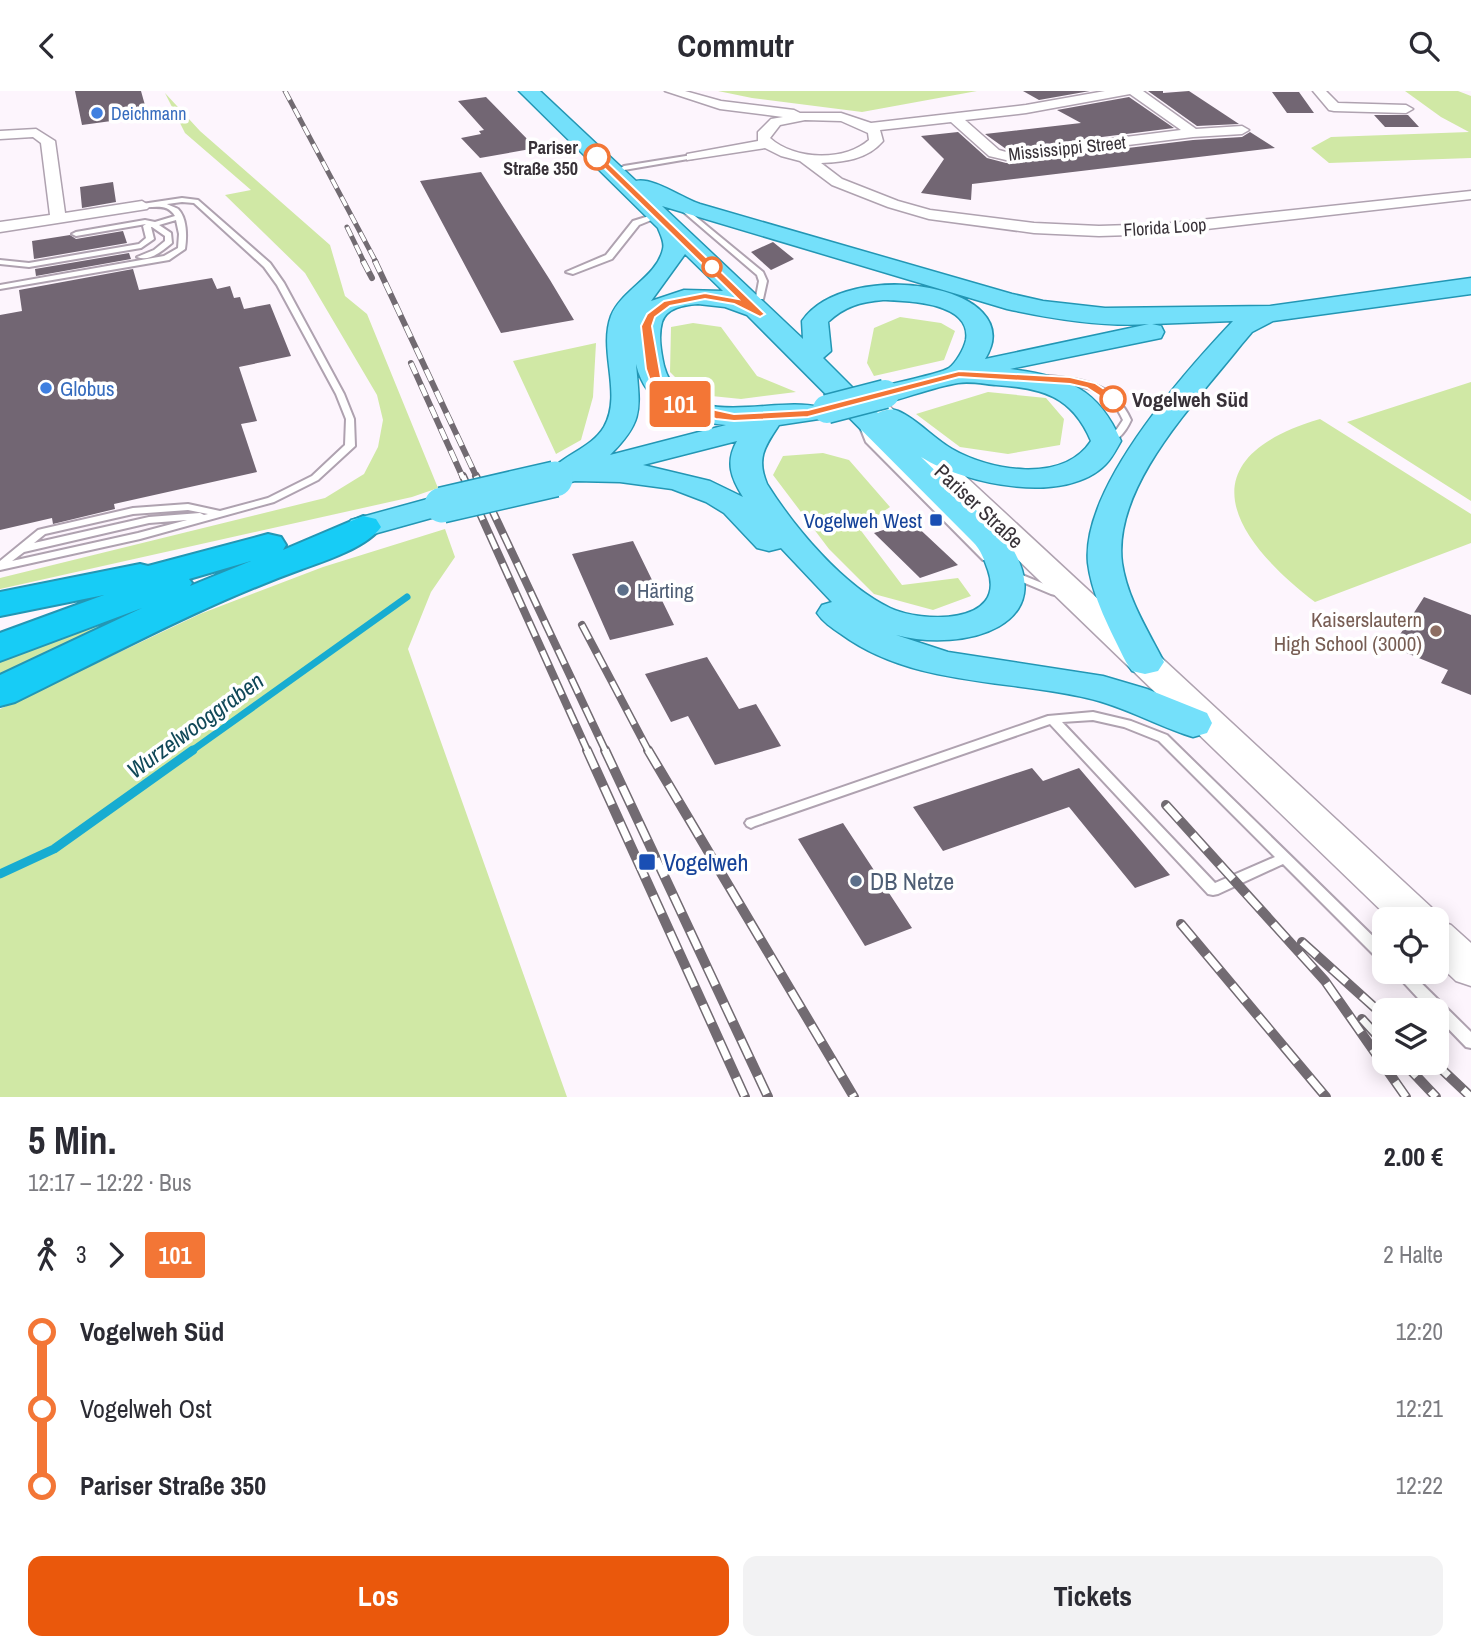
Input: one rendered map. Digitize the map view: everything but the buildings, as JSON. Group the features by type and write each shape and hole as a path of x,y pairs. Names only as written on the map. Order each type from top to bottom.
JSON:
{"highway":[{"path":"0,604 169,570 304,535 363,527"},
{"path":"0,648 176,582 363,527"},
{"path":"0,692 232,580 319,549 363,527"},
{"path":"0,626 169,570"}],"main road":[{"name":"Pariser Straße","path":"529,91 668,215 760,306 873,403 889,432 1385,907"},
{"name":"Pariser Straße","path":"543,91 633,177 760,306 817,351 873,403 1404,907"},
{"path":"568,476 617,431 625,409 621,327 626,312 653,284 675,251 676,245 668,215 633,177"},
{"path":"668,215 1043,309 1139,317 1199,313 1268,313"},
{"path":"760,306 705,296 676,300 657,309 647,326 652,369 657,383 668,397 684,406 716,416 757,418 818,411 873,403 959,374 1111,339 1268,313 1471,286"},
{"path":"817,351 815,321 836,302 870,293 923,294 964,309 978,325 981,335 978,346 959,374"},
{"path":"1145,661 1121,613 1105,561 1108,517 1132,469 1231,339 1243,326 1268,313"},
{"path":"873,403 954,462 1005,476 1044,477 1068,473 1096,458 1107,441 1098,416 1081,400 1061,388 1024,380 959,374"},
{"path":"764,425 755,435 745,457 751,487 826,576 863,608 881,618 916,628 964,628 995,614 1004,603 1010,588 1007,571 998,551 872,426 873,403"},
{"path":"363,527 818,411"},
{"path":"568,476 624,472 656,476 711,493 728,502 755,526 823,604 862,634 900,654 937,663 1072,682 1112,691 1193,723"},
{"path":"1449,948 1471,969"},
{"path":"1449,966 1471,986"}],"street":[{"path":"671,91 698,100 735,107 847,119 868,127 1026,109 1126,91"},
{"path":"1135,91 1193,133"},
{"path":"1320,91 1334,107 1406,109"},
{"path":"735,107 754,113 770,125"},
{"path":"767,144 763,135 770,125 805,116"},
{"name":"Mississippi Street","path":"954,117 994,153 1006,156 1193,133 1242,130"},
{"path":"862,194 850,177 850,164 857,154 876,141 876,136 868,127"},
{"path":"0,135 36,134 48,141 58,219"},
{"path":"692,157 767,144 782,152 806,157 833,158 857,154"},
{"name":"Florida Loop","path":"806,157 830,177 862,194 929,214 1034,228 1099,231 1163,229 1471,195"},
{"path":"0,227 142,207"}],"lane":[{"path":"633,177 692,157"},
{"path":"0,567 140,536 271,500 315,478 350,446 350,419 340,394 295,310 267,265 196,201 182,200 142,207"},
{"path":"0,287 166,258 181,249 184,235 175,210 163,205 142,207"},
{"path":"570,272 609,257 636,223 668,215"},
{"path":"76,234 135,222 152,223 180,218"},
{"path":"0,262 19,266 141,246 150,239 147,226 152,223"},
{"path":"34,282 65,270 158,252 169,241 168,235 152,223"},
{"path":"79,246 81,256"},
{"path":"0,567 20,549 149,520 220,514"},
{"path":"1007,571 1055,592"},
{"path":"751,823 1052,719 1093,716 1126,724 1163,738 1372,944"},
{"path":"1052,719 1213,890 1285,858"},
{"path":"1413,984 1471,1042"}],"green space":[{"path":"718,91 977,91 862,112"},
{"path":"1405,91 1458,91 1471,96 1471,158 1329,163 1311,148 1331,137 1469,132 1441,117"},
{"path":"165,93 200,131 330,245 345,296 367,314 438,488 412,497 0,589 0,578 325,498 364,474 378,447 383,420 377,395 305,273 225,195 251,190 185,133"},
{"path":"900,317 941,323 955,331 944,360 874,376 867,363 874,328"},
{"path":"693,323 721,327 757,376 796,392 741,399 692,394 670,372 671,327"},
{"path":"596,343 593,397 581,440 556,454 513,361"},
{"path":"1471,382 1471,501 1347,422"},
{"path":"988,392 1046,398 1064,419 1060,445 1008,454 960,447 916,414"},
{"path":"1320,419 1471,514 1471,543 1315,602 1261,552 1244,526 1235,501 1237,477 1250,455 1278,436"},
{"path":"823,453 849,460 890,507 859,528 902,585 958,578 971,596 933,610 874,594 829,549 773,475 783,456"},
{"path":"445,529 455,557 431,592 408,649 567,1097 0,1097 0,709 200,614 323,567"},
{"path":"184,595 0,681 0,661"}],"waterway":[{"name":"Wurzelwooggraben","path":"190,752 407,597"},
{"name":"Wurzelwooggraben","path":"0,874 54,849 193,750"}],"railway":[{"path":"285,91 376,262"},
{"path":"347,227 364,262"},
{"path":"363,261 372,278"},
{"path":"375,261 477,478"},
{"path":"411,363 463,478"},
{"path":"463,476 588,752"},
{"path":"476,476 606,752"},
{"path":"582,625 649,752"},
{"path":"587,750 745,1097"},
{"path":"605,750 768,1097"},
{"path":"648,750 854,1097"},
{"path":"1166,805 1325,981 1406,1097"},
{"path":"1181,924 1326,1097"},
{"path":"1302,942 1372,1005"},
{"path":"1362,1019 1372,1030"},
{"path":"1415,1075 1436,1097"},
{"path":"1448,1075 1471,1097"}],"bus line":[{"name":"101","path":"597,157 760,314 737,301 705,296 667,303 651,316 647,326 652,369 657,383 668,397 684,406 716,416 757,418 808,413 959,374 1070,381 1091,385 1113,399"}],"place":[{"name":"Deichmann","path":"97,113"},
{"name":"Pariser Straße 350","path":"597,157"},
{"name":"Globus","path":"46,388"},
{"name":"Vogelweh Süd","path":"1113,399"},
{"name":"Vogelweh West","path":"936,520"},
{"name":"Härting","path":"623,590"},
{"name":"Kaiserslautern High School (3000)","path":"1436,631"},
{"name":"Vogelweh","path":"647,862"},
{"name":"DB Netze","path":"856,881"}]}
